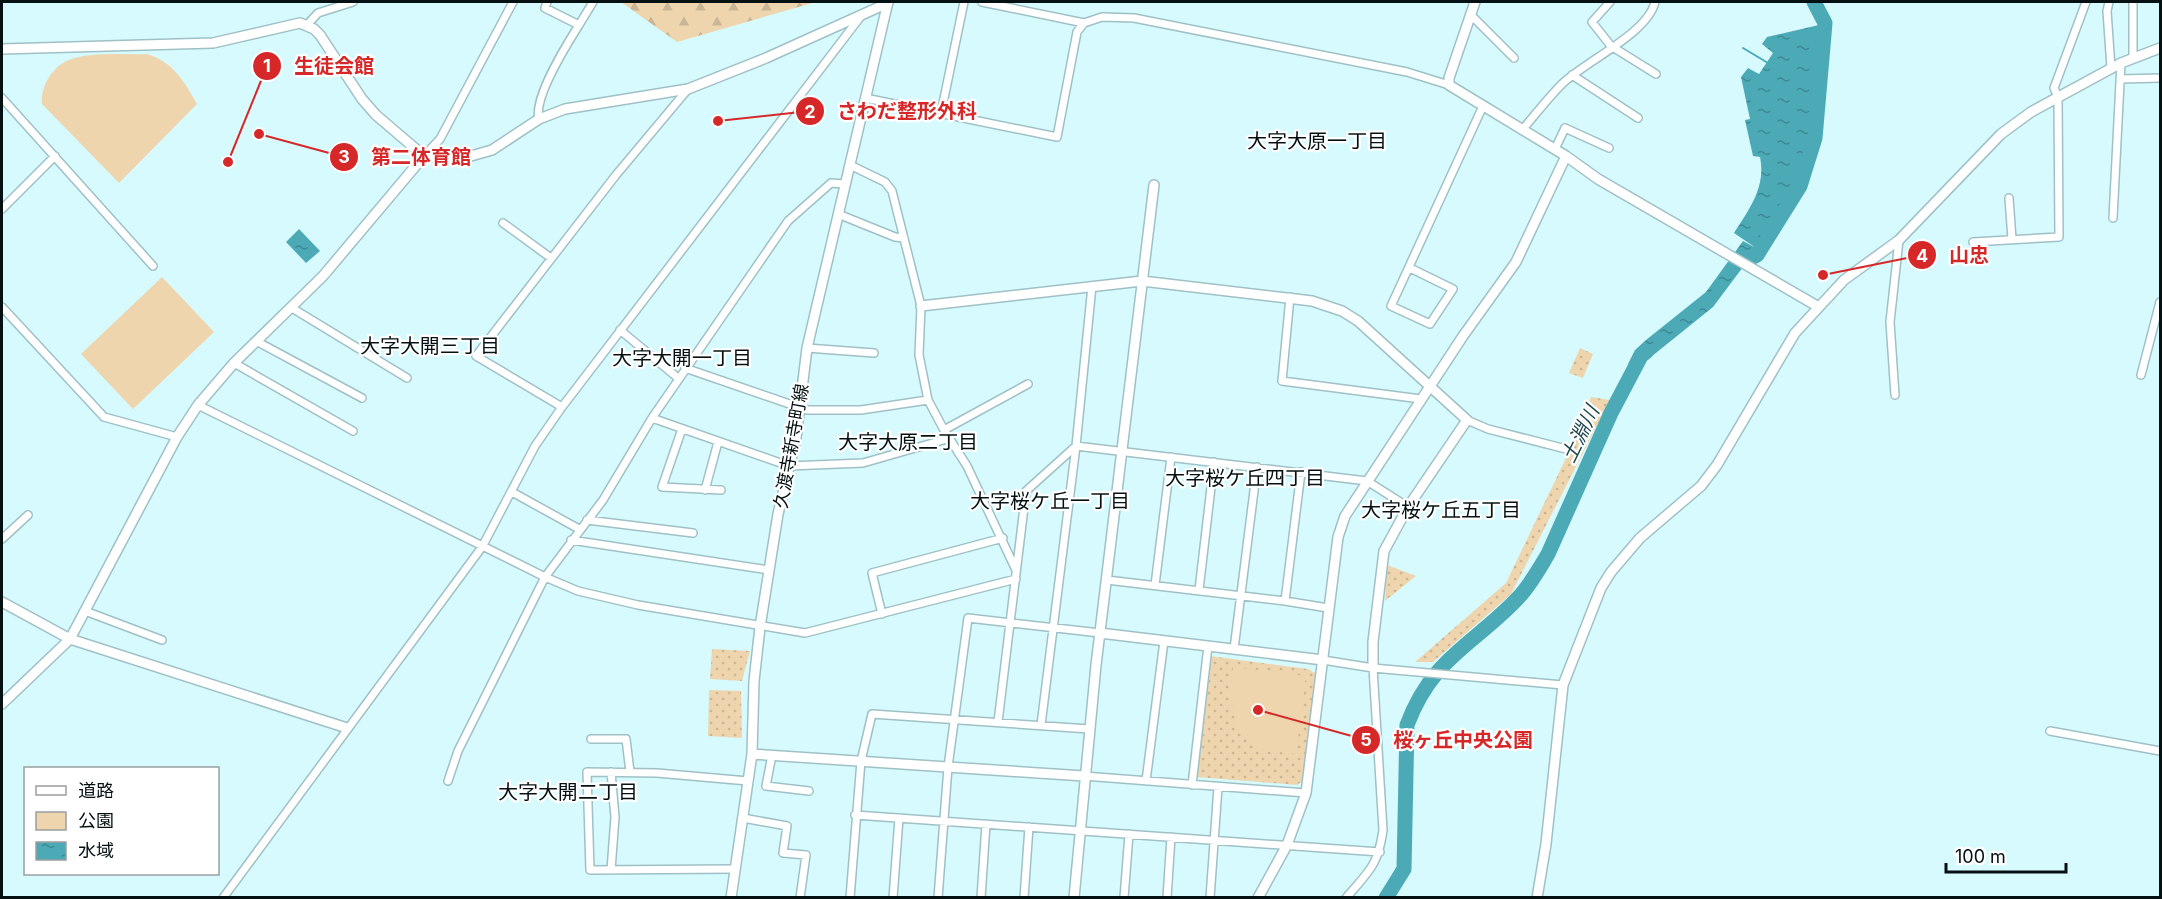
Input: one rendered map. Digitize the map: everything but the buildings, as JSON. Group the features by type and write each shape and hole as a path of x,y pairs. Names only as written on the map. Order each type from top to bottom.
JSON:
{"street":[{"path":"307,25 318,14 353,2"},
{"path":"2,704 70,639 177,437 198,405 234,363 323,276 440,139 513,2"},
{"path":"547,2 545,8 579,25"},
{"path":"539,119 537,111 540,100 565,47 593,2"},
{"path":"2,49 213,43 238,39 292,23 307,25 320,35 362,99 376,115 424,156 442,158 471,156 492,150 539,119 565,109 688,88 766,58 888,2"},
{"name":"久渡寺新寺町線","path":"731,897 752,754 754,681 760,627 800,408 807,348 888,2"},
{"path":"941,113 964,2"},
{"path":"982,2 1084,23 1102,17 1134,18 1407,72 1449,85 1555,149 1598,179 1817,306"},
{"path":"1449,85 1449,78 1475,2"},
{"path":"1610,2 1592,22 1611,46 1656,74"},
{"path":"1522,130 1572,75 1652,13 1655,2"},
{"path":"1973,242 2059,237 2058,97 2054,88 2086,2"},
{"path":"2109,2 2107,11 2111,68"},
{"path":"2133,2 2133,58"},
{"path":"223,897 482,547 535,446 562,407 863,14"},
{"path":"1470,14 1514,58"},
{"path":"865,98 1057,137 1077,32 1084,23"},
{"path":"1537,897 1546,844 1563,685 1601,588 1611,572 1640,538 1701,486 1717,465 1778,357 1817,306 1844,280 1899,240 2001,134 2031,112 2111,68 2160,48"},
{"path":"2113,218 2121,63"},
{"path":"1572,75 1638,118"},
{"path":"2121,79 2160,78"},
{"path":"562,407 476,356 616,175 688,88"},
{"path":"2,98 153,266"},
{"path":"1410,268 1453,289 1430,324 1391,306 1483,106"},
{"path":"1555,149 1565,128 1609,148"},
{"path":"2,209 55,156"},
{"path":"1258,897 1287,845 1306,793 1338,537 1346,516 1421,399 1516,262 1566,156"},
{"path":"850,165 885,182 892,191 921,306 919,355 928,400 967,466 1003,538 1017,576"},
{"path":"448,781 458,751 545,577 603,500 678,378 788,221 831,183 845,184"},
{"path":"1074,897 1089,729 1154,185"},
{"path":"2009,198 2012,239"},
{"path":"838,214 895,237 904,237"},
{"path":"503,223 551,258"},
{"path":"1895,395 1890,321 1899,240"},
{"path":"921,306 1142,281 1290,297 1327,305 1358,321 1429,388 1467,420 1488,429 1566,449"},
{"path":"1041,725 1076,446 1092,286"},
{"path":"1290,297 1282,381 1421,399"},
{"path":"2141,375 2160,302"},
{"path":"2,307 104,417 177,437"},
{"path":"292,308 407,378"},
{"path":"620,330 678,378"},
{"path":"256,341 362,398"},
{"path":"807,348 874,353"},
{"path":"234,363 353,431"},
{"path":"685,368 807,410 861,410 928,400"},
{"path":"944,430 1028,384"},
{"path":"198,405 545,577 578,591 604,598 760,627 806,633 1017,576"},
{"path":"652,418 789,466 863,463 950,438"},
{"path":"1346,897 1376,863 1383,830 1373,642 1383,552 1408,507 1467,420"},
{"path":"682,429 662,487 721,490"},
{"path":"705,490 718,442"},
{"path":"998,722 1026,491 1076,446 1367,481 1408,507"},
{"path":"1155,585 1171,457"},
{"path":"1199,590 1214,462"},
{"path":"1234,650 1257,467"},
{"path":"1285,601 1301,472"},
{"path":"512,492 579,530"},
{"path":"2,539 28,515"},
{"path":"587,520 693,533"},
{"path":"882,614 872,573 1003,538"},
{"path":"571,540 769,570"},
{"path":"1107,580 1242,595 1328,608"},
{"path":"2,602 70,639 347,728"},
{"path":"85,611 162,640"},
{"path":"938,897 948,767 968,618 1323,660 1373,668 1563,685"},
{"path":"1146,781 1164,641"},
{"path":"1192,784 1208,646"},
{"path":"850,897 861,761 872,714 1089,729"},
{"path":"2050,731 2160,751"},
{"path":"591,739 626,739 630,772"},
{"path":"752,754 1306,793"},
{"path":"772,755 766,786 808,791"},
{"path":"735,869 590,870 587,771 748,781"},
{"path":"611,772 615,817 611,870"},
{"path":"1210,897 1218,787"},
{"path":"855,815 1380,852"},
{"path":"743,818 787,826 783,853 806,855 800,897"},
{"path":"893,897 899,818"},
{"path":"981,897 986,824"},
{"path":"1024,897 1029,827"},
{"path":"1124,897 1129,834"},
{"path":"1167,897 1172,837"}],"green space":[{"path":"621,2 816,2 677,42"},
{"path":"147,54 164,62 177,73 197,104 119,183 42,104 42,97 50,75 68,60 92,55"},
{"path":"162,277 214,332 133,409 81,354"},
{"path":"1580,348 1593,354 1583,378 1569,373"},
{"path":"1591,397 1610,400 1511,594 1433,662 1415,662 1506,583 1565,460"},
{"path":"1387,565 1416,576 1385,601"},
{"path":"712,649 750,651 742,681 710,679"},
{"path":"1210,656 1308,669 1315,673 1305,779 1297,785 1196,777"},
{"path":"1233,667 1306,676 1296,754 1259,747 1249,741 1242,732 1233,712 1231,688"},
{"path":"709,690 741,691 742,738 708,736"}],"water":[{"path":"1819,25 1812,143 1806,166 1796,189 1753,253 1756,255 1761,250 1753,262 1743,267 1713,307 1636,369 1628,364 1635,350 1706,292 1743,241 1756,248 1734,233 1755,197 1761,178 1760,157 1753,156 1745,120 1750,119 1741,77 1748,68 1759,74 1773,53 1762,44 1767,37"},
{"path":"299,229 320,251 306,263 286,242"}],"waterway":[{"name":"土淵川","path":"1745,261 1757,255 1800,186 1815,138 1825,23 1814,2"},
{"path":"1743,48 1768,63"},
{"name":"土淵川","path":"1386,898 1404,869 1407,725 1417,702 1428,684 1454,654 1517,599 1534,577 1548,554 1611,413 1641,356 1646,352"}],"place":[{"name":"さわだ整形外科","path":"718,121"},
{"name":"第二体育館","path":"259,134"},
{"name":"生徒会館","path":"228,162"},
{"name":"山忠","path":"1823,275"},
{"name":"桜ヶ丘中央公園","path":"1258,710"}],"district":[{"name":"大字大原一丁目","path":"1317,141"},
{"name":"大字大開三丁目","path":"430,346"},
{"name":"大字大開一丁目","path":"682,358"},
{"name":"大字大原二丁目","path":"908,442"},
{"name":"大字桜ケ丘四丁目","path":"1245,478"},
{"name":"大字桜ケ丘一丁目","path":"1050,501"},
{"name":"大字桜ケ丘五丁目","path":"1441,510"},
{"name":"大字大開二丁目","path":"568,792"}]}
